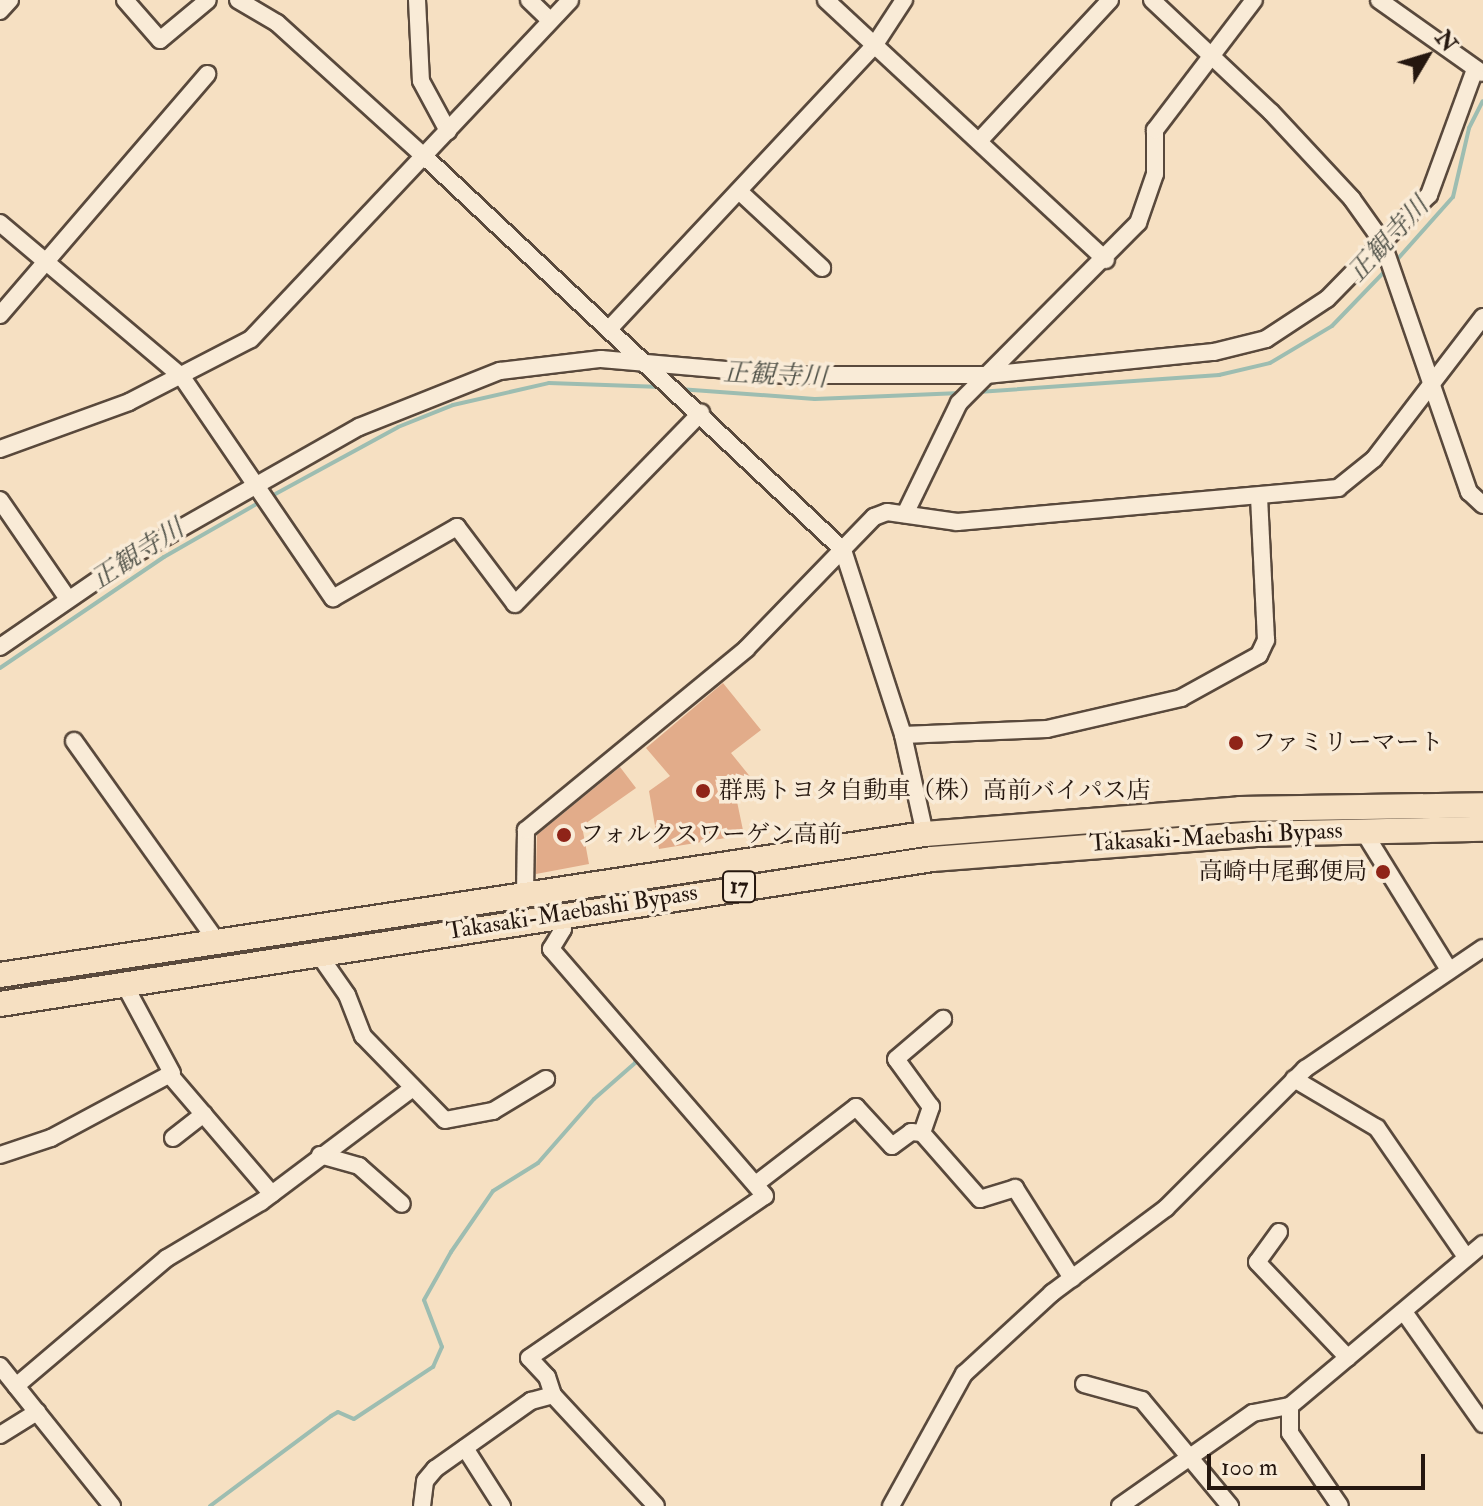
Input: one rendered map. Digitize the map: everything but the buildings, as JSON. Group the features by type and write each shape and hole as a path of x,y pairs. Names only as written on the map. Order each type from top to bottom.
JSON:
{"highway":[{"name":"Takasaki-Maebashi Bypass","path":"0,975 925,834 1240,809 1483,805"},
{"name":"Takasaki-Maebashi Bypass","path":"0,1004 560,914 932,859 1362,829 1483,829"}],"street":[{"path":"0,11 10,0"},
{"path":"125,0 160,40 208,0"},
{"path":"238,0 262,6 651,366 843,550 903,735 925,834"},
{"path":"417,0 421,81 448,131"},
{"path":"529,0 550,20"},
{"path":"0,449 182,377 274,320 570,0"},
{"path":"826,0 1106,260"},
{"path":"610,328 874,46 904,0"},
{"path":"980,140 1110,0"},
{"path":"1152,0 1212,55 1352,199 1382,241 1434,383 1469,492 1483,505"},
{"path":"905,514 959,403 1106,260 1149,200 1155,130 1254,0"},
{"path":"0,647 68,599 255,484 437,391 500,371 601,359 651,366 785,375 986,375 1214,352 1266,339 1327,299 1429,195 1479,72 1379,0"},
{"path":"0,315 207,74"},
{"path":"740,192 822,268"},
{"path":"0,223 182,377 333,598 457,527 515,604 701,413"},
{"path":"525,894 526,830 746,649 874,517 905,514 957,522 1338,488 1357,478 1483,317"},
{"path":"601,359 626,343"},
{"path":"903,735 1047,729 1181,698 1259,655 1266,640 1259,497"},
{"path":"0,500 68,599"},
{"path":"74,741 218,943"},
{"path":"1362,829 1449,970"},
{"path":"560,914 563,929 551,949 757,1183 765,1196 761,1203 529,1358 547,1377 553,1395 656,1506"},
{"path":"891,1506 964,1374 1072,1278 1166,1208 1294,1079 1483,948"},
{"path":"317,952 347,995 363,1036 413,1088 432,1100 445,1120 493,1111 546,1079"},
{"path":"124,984 169,1074 272,1194"},
{"path":"922,1133 931,1107 896,1059 943,1019"},
{"path":"0,1155 51,1138 169,1074"},
{"path":"1294,1079 1377,1128 1466,1257"},
{"path":"16,1386 167,1258 272,1194 413,1088"},
{"path":"757,1183 856,1107 892,1146 911,1132 922,1133 980,1199 1015,1188 1072,1278"},
{"path":"173,1138 204,1114"},
{"path":"320,1155 359,1166 402,1204"},
{"path":"1279,1232 1257,1262 1348,1358"},
{"path":"1120,1506 1253,1413 1290,1406 1483,1244"},
{"path":"1404,1312 1483,1424"},
{"path":"0,1366 112,1506"},
{"path":"1084,1384 1142,1400 1230,1506"},
{"path":"422,1506 425,1481 531,1401 553,1395"},
{"path":"1290,1406 1290,1433 1331,1484 1340,1506"},
{"path":"0,1435 37,1412"},
{"path":"465,1448 502,1506"}],"waterway":[{"name":"正観寺川","path":"1395,262 1453,197 1469,128 1483,101"},
{"name":"正観寺川","path":"978,392 1219,375 1270,363 1332,326 1388,268"},
{"name":"正観寺川","path":"268,498 398,427 453,405 549,383 662,387"},
{"name":"正観寺川","path":"679,389 815,399 961,393"},
{"name":"正観寺川","path":"0,668 164,557 260,502"},
{"path":"210,1506 331,1416 338,1412 354,1419 433,1367 442,1347 424,1300 451,1252 493,1191 538,1163 594,1099 635,1063 637,1054"}],"place":[{"name":"ファミリーマート","path":"1236,743"},
{"name":"群馬トヨタ自動車（株）高前バイパス店","path":"703,791"},
{"name":"フォルクスワーゲン高前","path":"564,835"},
{"name":"高崎中尾郵便局","path":"1383,872"}]}
